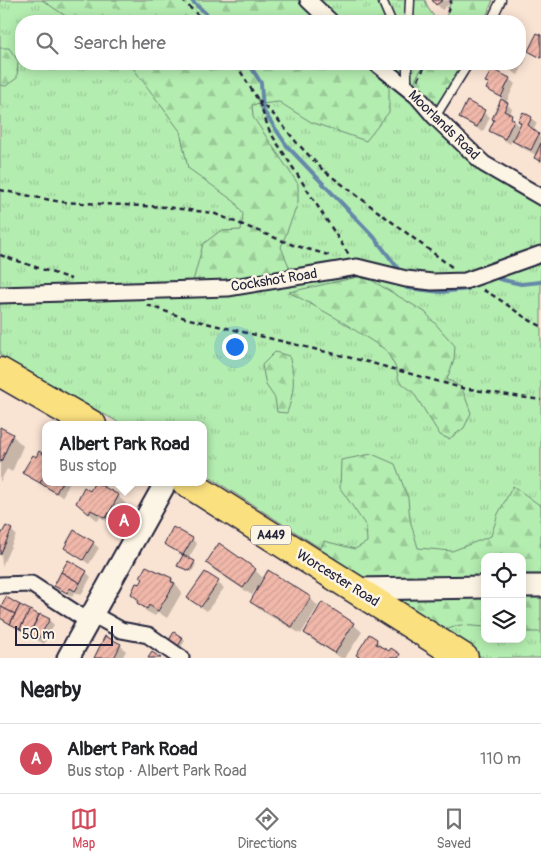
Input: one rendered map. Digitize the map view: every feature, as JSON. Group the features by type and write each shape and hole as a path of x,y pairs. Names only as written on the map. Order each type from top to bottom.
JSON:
{"highway":[{"path":"0,372 85,421"},
{"name":"Worcester Road","path":"192,486 464,658"}],"street":[{"path":"308,0 324,15"},
{"name":"Moorlands Road","path":"384,70 417,96 434,117 484,164 541,196"},
{"name":"Cockshot Road","path":"0,295 34,289 112,286 228,288 357,267 406,279 432,282 475,282 541,254"},
{"path":"68,658 164,486"},
{"path":"0,585 31,584 90,617 120,630 148,635 182,658"},
{"path":"526,586 541,586"},
{"path":"356,589 481,587"}],"lane":[{"path":"382,0 388,15"},
{"path":"409,15 410,0"},
{"path":"494,15 501,0"},
{"path":"407,70 407,89"},
{"path":"434,117 464,70"}],"path":[{"path":"182,0 198,15"},
{"path":"447,15 451,0"},
{"path":"240,70 258,100 270,132 357,267"},
{"path":"258,100 275,116 323,170 450,265 530,321 541,326"},
{"path":"0,190 61,202 165,207 213,213 293,245 323,252 357,267"},
{"path":"0,255 76,280"},
{"path":"139,302 184,318 368,362 462,388 541,400"}],"green space":[{"path":"0,0 425,0 433,15 15,15 15,70 421,70 412,86 410,100 436,128 541,199 541,658 483,658 428,617 207,476 207,421 116,421 0,355"},
{"path":"42,0 300,0 316,15 64,15"},
{"path":"451,0 493,0 487,15 447,15"},
{"path":"0,48 9,48 15,57 17,78 6,86 0,85"},
{"path":"134,70 373,70 389,86 389,112 366,141 311,122 279,102 252,105 253,117 298,184 298,203 281,247 290,269 231,283 192,285 203,244 220,231 241,230 243,214 235,202 188,168 180,131"},
{"path":"421,70 458,70 434,111 412,86"},
{"path":"358,277 371,280 425,312 455,346 454,360 447,379 462,388 471,413 464,428 449,439 440,435 413,392 399,381 396,368 386,350 336,318 289,292"},
{"path":"275,352 289,356 293,371 291,399 287,413 277,412 275,398 266,385 262,365"},
{"path":"372,454 395,464 408,498 410,520 418,548 452,551 491,536 498,514 513,486 541,506 541,632 526,632 526,553 481,553 481,627 460,625 433,634 317,557 324,541 355,549 367,542 366,526 340,488 341,460"}],"building":[{"path":"432,0 443,0 436,5"},
{"path":"537,33 541,35 541,58 528,51"},
{"path":"491,70 510,78 501,97 486,89 489,83 485,82"},
{"path":"501,99 508,103 504,111 512,115 511,118 514,120 505,139 489,131"},
{"path":"467,101 485,110 477,127 459,118"},
{"path":"523,112 532,117 528,125 539,134 531,150 512,141 521,123 518,121"},
{"path":"541,143 541,161 534,158"},
{"path":"0,427 13,434 1,462 0,461"},
{"path":"39,451 42,453 42,479 40,483 22,473 33,455 36,457"},
{"path":"45,486 60,486 56,493"},
{"path":"93,486 102,486 119,495 106,518 91,510 89,514 76,503 84,487 90,491"},
{"path":"6,526 12,529 0,555 0,537"},
{"path":"173,527 193,538 183,555 164,544"},
{"path":"74,530 94,542 83,560 64,548"},
{"path":"219,543 256,569 243,588 206,563"},
{"path":"183,555 195,561 190,571 177,566"},
{"path":"68,560 87,571 80,583 61,572"},
{"path":"146,566 172,578 171,582 175,583 158,611 149,605 147,609 137,603 139,600 131,594 136,583 140,584 143,579 140,577"},
{"path":"268,570 311,597 292,627 250,602"},
{"path":"61,572 80,583 75,591 70,588 67,593 54,586"},
{"path":"205,572 219,581 201,607 187,598"},
{"path":"6,597 20,605 15,614 1,607"},
{"path":"322,602 354,623 335,653 304,633"},
{"path":"20,605 30,610 20,629 10,624"},
{"path":"1,607 15,614 10,624 0,618"},
{"path":"30,610 39,615 29,634 20,629"},
{"path":"40,614 50,619 38,639 29,634"},
{"path":"174,632 183,638 178,646 169,640"},
{"path":"369,634 377,639 376,644 389,651 391,648 400,654 398,658 361,658 356,655"},
{"path":"105,636 121,644 114,658 94,658"},
{"path":"152,652 161,658 148,658"}],"waterway":[{"path":"191,0 207,15"},
{"path":"253,70 261,83 263,110 287,146 374,237 397,267"},
{"path":"499,279 521,284 541,282"},
{"path":"407,288 441,292 468,289"}],"place":[{"name":"Albert Park Road","path":"124,521"}]}
